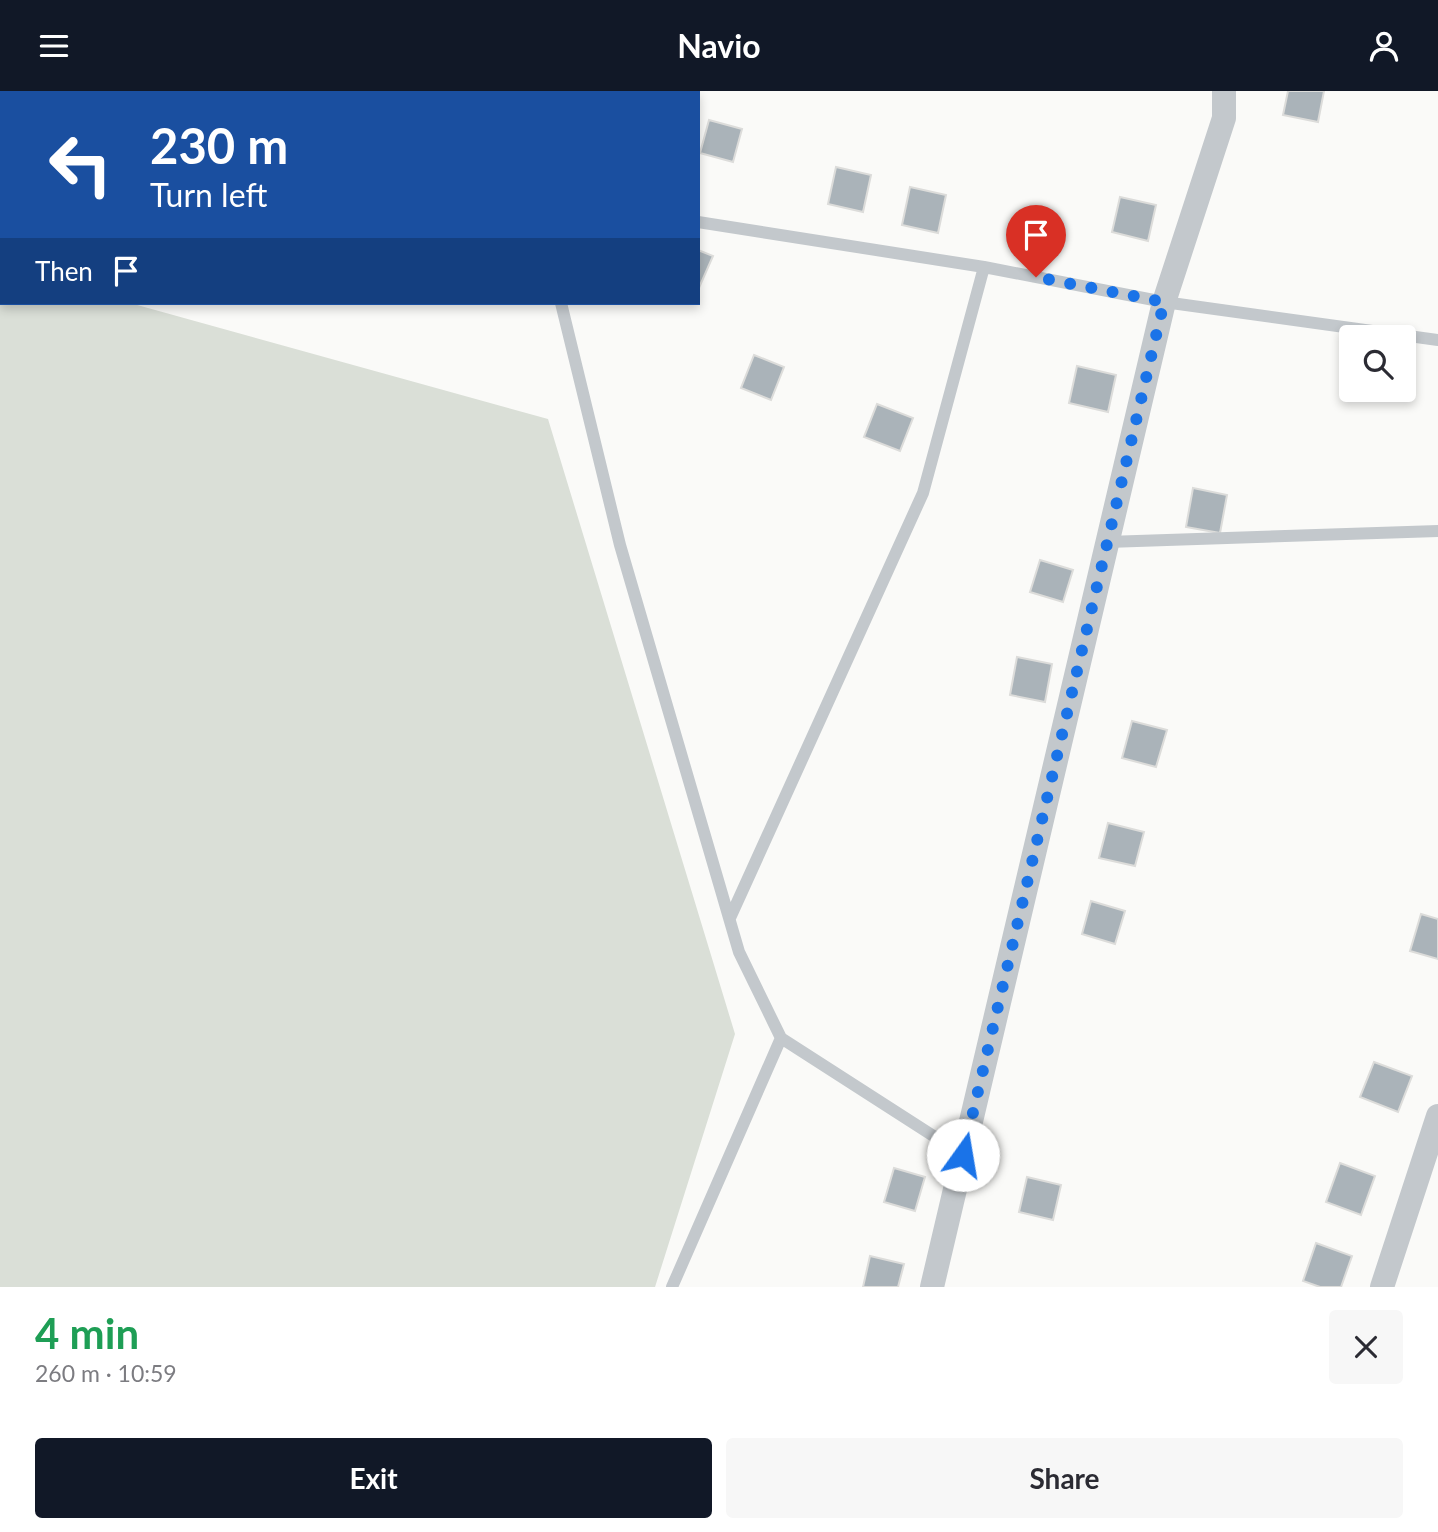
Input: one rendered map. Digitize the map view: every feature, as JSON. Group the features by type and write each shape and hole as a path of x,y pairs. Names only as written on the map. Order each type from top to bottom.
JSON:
{"street":[{"path":"932,1287 1164,302 1224,118 1224,91"},
{"path":"1382,1287 1438,1116"}],"lane":[{"path":"700,222 984,267 1164,302 1438,340"},
{"path":"730,918 923,493 984,267"},
{"path":"561,305 620,545 739,952 781,1038 963,1155"},
{"path":"1107,542 1438,531"},
{"path":"672,1287 781,1038"}],"shaded area":[{"path":"0,305 137,305 548,419 735,1034 655,1287 0,1287"}],"building":[{"path":"1288,91 1324,91 1318,122 1283,115"},
{"path":"709,120 742,129 733,162 700,153"},
{"path":"836,167 871,175 863,212 828,204"},
{"path":"910,187 946,195 938,233 902,225"},
{"path":"1120,197 1156,205 1148,241 1112,232"},
{"path":"700,251 713,256 700,285"},
{"path":"754,355 784,367 771,400 741,388"},
{"path":"1077,366 1116,375 1108,412 1069,403"},
{"path":"877,404 913,418 900,451 864,437"},
{"path":"1193,488 1227,495 1220,533 1186,527"},
{"path":"1040,560 1073,570 1063,602 1030,592"},
{"path":"1017,657 1052,664 1045,702 1010,695"},
{"path":"1132,721 1167,730 1156,767 1122,758"},
{"path":"1108,823 1144,832 1135,866 1099,858"},
{"path":"1091,901 1125,911 1115,944 1082,934"},
{"path":"1421,914 1438,919 1438,959 1410,951"},
{"path":"1374,1062 1412,1076 1398,1112 1360,1097"},
{"path":"1340,1163 1375,1176 1361,1215 1326,1202"},
{"path":"894,1168 925,1177 915,1211 884,1202"},
{"path":"1027,1177 1061,1185 1053,1220 1019,1212"},
{"path":"1316,1243 1352,1256 1341,1287 1320,1287 1303,1281"},
{"path":"870,1256 904,1264 898,1287 863,1287"}],"route":[{"path":"963,1155 1164,302 1036,277"}]}
